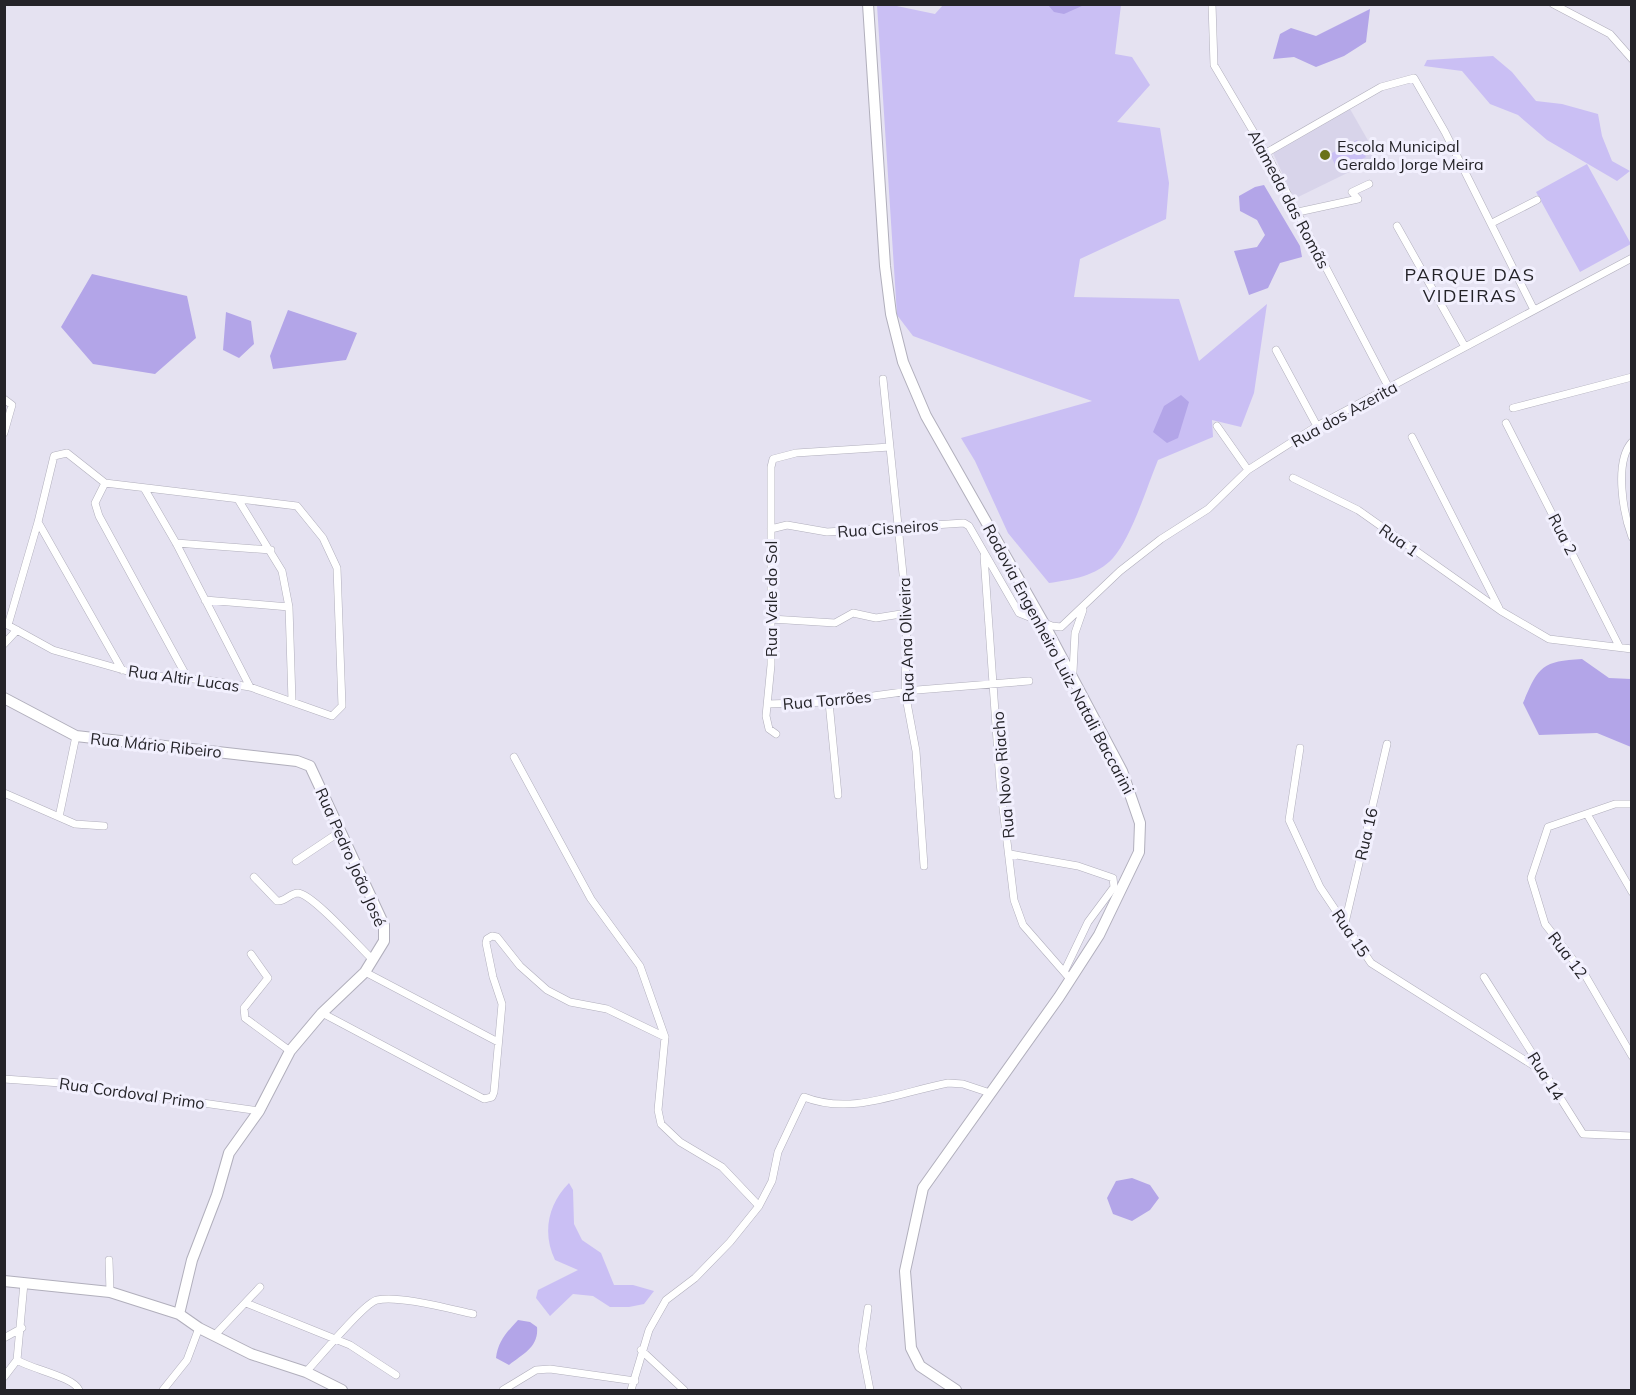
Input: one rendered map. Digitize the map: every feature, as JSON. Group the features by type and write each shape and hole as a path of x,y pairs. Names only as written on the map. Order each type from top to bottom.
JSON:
{"main road":[{"name":"Rodovia Engenheiro Luiz Natali Baccarini","path":"868,4 885,266 891,314 903,362 926,416 1043,622 1122,771 1140,823 1139,852 1099,935 1068,975 990,1093 923,1188 905,1271 911,1348 920,1366 956,1390"},
{"name":"Rua Mário Ribeiro","path":"4,698 76,736 297,761 314,771"},
{"name":"Rua Pedro João José","path":"179,1314 192,1260 229,1153 260,1111 290,1051 322,1013 365,972 384,941 384,925 314,771"},
{"path":"4,1281 110,1292 179,1314 199,1328 251,1354 306,1372 342,1390"}],"street":[{"name":"Alameda das Romãs","path":"1212,4 1214,65 1298,212 1389,388"},
{"path":"1554,4 1610,34 1632,59"},
{"path":"1266,153 1381,87 1414,78 1492,223 1534,310"},
{"path":"1298,212 1358,199 1352,192 1369,184"},
{"path":"1492,223 1537,200"},
{"path":"1397,226 1465,347"},
{"name":"Rua dos Azerita","path":"1043,622 1061,627 1120,571 1161,539 1208,509 1248,470 1317,426 1632,258"},
{"path":"1276,350 1317,426"},
{"path":"1513,408 1632,377"},
{"name":"Rua Ana Oliveira","path":"883,379 900,526 907,613 905,692 916,751 924,866"},
{"path":"4,399 12,405 4,433"},
{"name":"Rua 2","path":"1506,423 1619,646"},
{"path":"1217,426 1248,470"},
{"path":"1412,437 1501,611"},
{"path":"1632,442 1624,451 1622,465 1626,522 1632,537"},
{"name":"Rua Vale do Sol","path":"776,734 769,729 768,704 771,619 771,467 773,459 796,453 890,447"},
{"path":"6,624 38,522 54,456 67,453 105,483 239,501 282,571 289,608 292,701"},
{"name":"Rua 1","path":"1293,478 1358,510 1501,611 1549,639 1632,649"},
{"path":"105,483 95,503 99,516 188,679"},
{"path":"144,488 177,543 250,687"},
{"name":"Rua Altir Lucas","path":"6,624 53,650 122,670 141,675 250,687 332,716 342,706 337,568 323,538 297,506 239,501"},
{"path":"38,522 122,670"},
{"name":"Rua Cisneiros","path":"771,530 787,525 827,532 964,523 969,526 984,552"},
{"path":"177,543 271,550"},
{"path":"984,552 1019,613 1043,622"},
{"name":"Rua Novo Riacho","path":"984,552 1000,783 1014,900 1023,925 1068,975"},
{"path":"204,600 289,608"},
{"path":"1074,681 1072,665 1075,633 1083,608"},
{"path":"771,619 835,623 853,613 876,618 907,613"},
{"path":"4,644 17,630"},
{"name":"Rua Torrões","path":"768,704 829,702 905,692 1029,681"},
{"path":"829,702 838,795"},
{"path":"59,817 76,736"},
{"name":"Rua 16","path":"1345,923 1387,744"},
{"name":"Rua 15","path":"1300,748 1289,820 1320,888 1371,963 1542,1071"},
{"path":"514,757 591,900 640,966 665,1036 658,1110 661,1124 680,1142 722,1167 759,1206"},
{"path":"4,794 75,824 104,826"},
{"name":"Rua 12","path":"1631,1055 1585,975 1545,924 1531,878 1548,827 1615,804 1632,804"},
{"path":"1587,814 1632,892"},
{"path":"296,861 341,831"},
{"path":"1010,854 1078,866 1113,878 1114,887 1088,922 1068,975"},
{"path":"254,877 277,902 295,894 302,894 327,913 373,960"},
{"path":"322,1013 484,1099 492,1097 502,1004 493,977 486,943 487,939 492,936 497,938 520,966 547,990 570,1002 607,1009 665,1036"},
{"path":"252,954 268,978 244,1008 245,1018 290,1051"},
{"path":"365,972 498,1042"},
{"name":"Rua 14","path":"1484,977 1583,1134 1632,1136"},
{"name":"Rua Cordoval Primo","path":"4,1079 61,1083 260,1111"},
{"path":"631,1390 641,1350 666,1300 695,1278 730,1242 759,1206 772,1181 778,1152 804,1097 815,1102 852,1106 948,1083 963,1084 990,1093"},
{"path":"109,1260 110,1292"},
{"path":"4,1377 17,1360 22,1328 24,1283"},
{"path":"214,1336 260,1287"},
{"path":"306,1372 337,1340 357,1313 376,1300 395,1299 473,1314"},
{"path":"246,1303 337,1340 396,1375"},
{"path":"868,1308 862,1349 870,1390"},
{"path":"4,1338 22,1328"},
{"path":"168,1389 187,1360 199,1328"},
{"path":"641,1350 684,1390"},
{"path":"17,1360 28,1367 73,1382 79,1390"},
{"path":"503,1390 536,1370 550,1369 635,1381"}],"shaded area":[{"path":"877,5 892,5 935,14 943,5 1121,5 1115,54 1132,57 1150,85 1117,122 1160,128 1169,183 1166,219 1080,259 1074,297 1179,299 1199,361 1267,304 1254,393 1241,427 1212,420 1213,437 1158,460 1144,498 1120,549 1107,564 1092,573 1049,583 1008,533 975,461 961,438 1092,401 913,336 897,315"},
{"path":"1048,5 1084,5 1064,14 1054,12"},
{"path":"1370,9 1366,42 1344,56 1316,67 1294,57 1273,59 1280,34 1291,28 1316,36"},
{"path":"1493,56 1512,72 1536,101 1562,104 1598,114 1602,136 1612,161 1630,171 1617,181 1547,140 1518,115 1490,104 1462,71 1424,66 1427,60"},
{"name":"Escola Municipal Geraldo Jorge Meira","path":"1350,109 1378,158 1294,199 1273,153"},
{"path":"1357,140 1366,157 1338,171 1330,154"},
{"path":"1587,164 1631,244 1580,272 1536,192"},
{"path":"1264,185 1300,246 1302,257 1280,263 1268,288 1249,295 1234,251 1257,247 1265,235 1257,220 1240,211 1239,196"},
{"path":"92,274 187,296 196,338 155,374 93,364 61,327"},
{"path":"288,310 357,333 346,360 273,369 270,356"},
{"path":"226,312 251,321 254,344 239,358 223,350"},
{"path":"1181,395 1189,402 1178,438 1167,443 1153,432 1164,406"},
{"path":"1582,659 1609,678 1631,679 1631,747 1597,733 1539,735 1523,703 1533,681 1543,668 1550,664"},
{"path":"1132,1178 1150,1185 1159,1198 1150,1210 1132,1221 1113,1214 1107,1198 1116,1181"},
{"path":"569,1183 573,1190 574,1224 582,1240 601,1253 614,1285 633,1285 654,1291 644,1304 610,1307 593,1296 573,1294 550,1316 536,1298 538,1290 578,1270 555,1260 549,1240 548,1229 552,1209"},
{"path":"518,1320 530,1322 537,1327 537,1334 533,1345 509,1365 496,1358 497,1352 504,1337"}],"place":[{"name":"Escola Municipal Geraldo Jorge Meira","path":"1325,155"}],"district":[{"name":"PARQUE DAS VIDEIRAS","path":"1470,284"}]}
